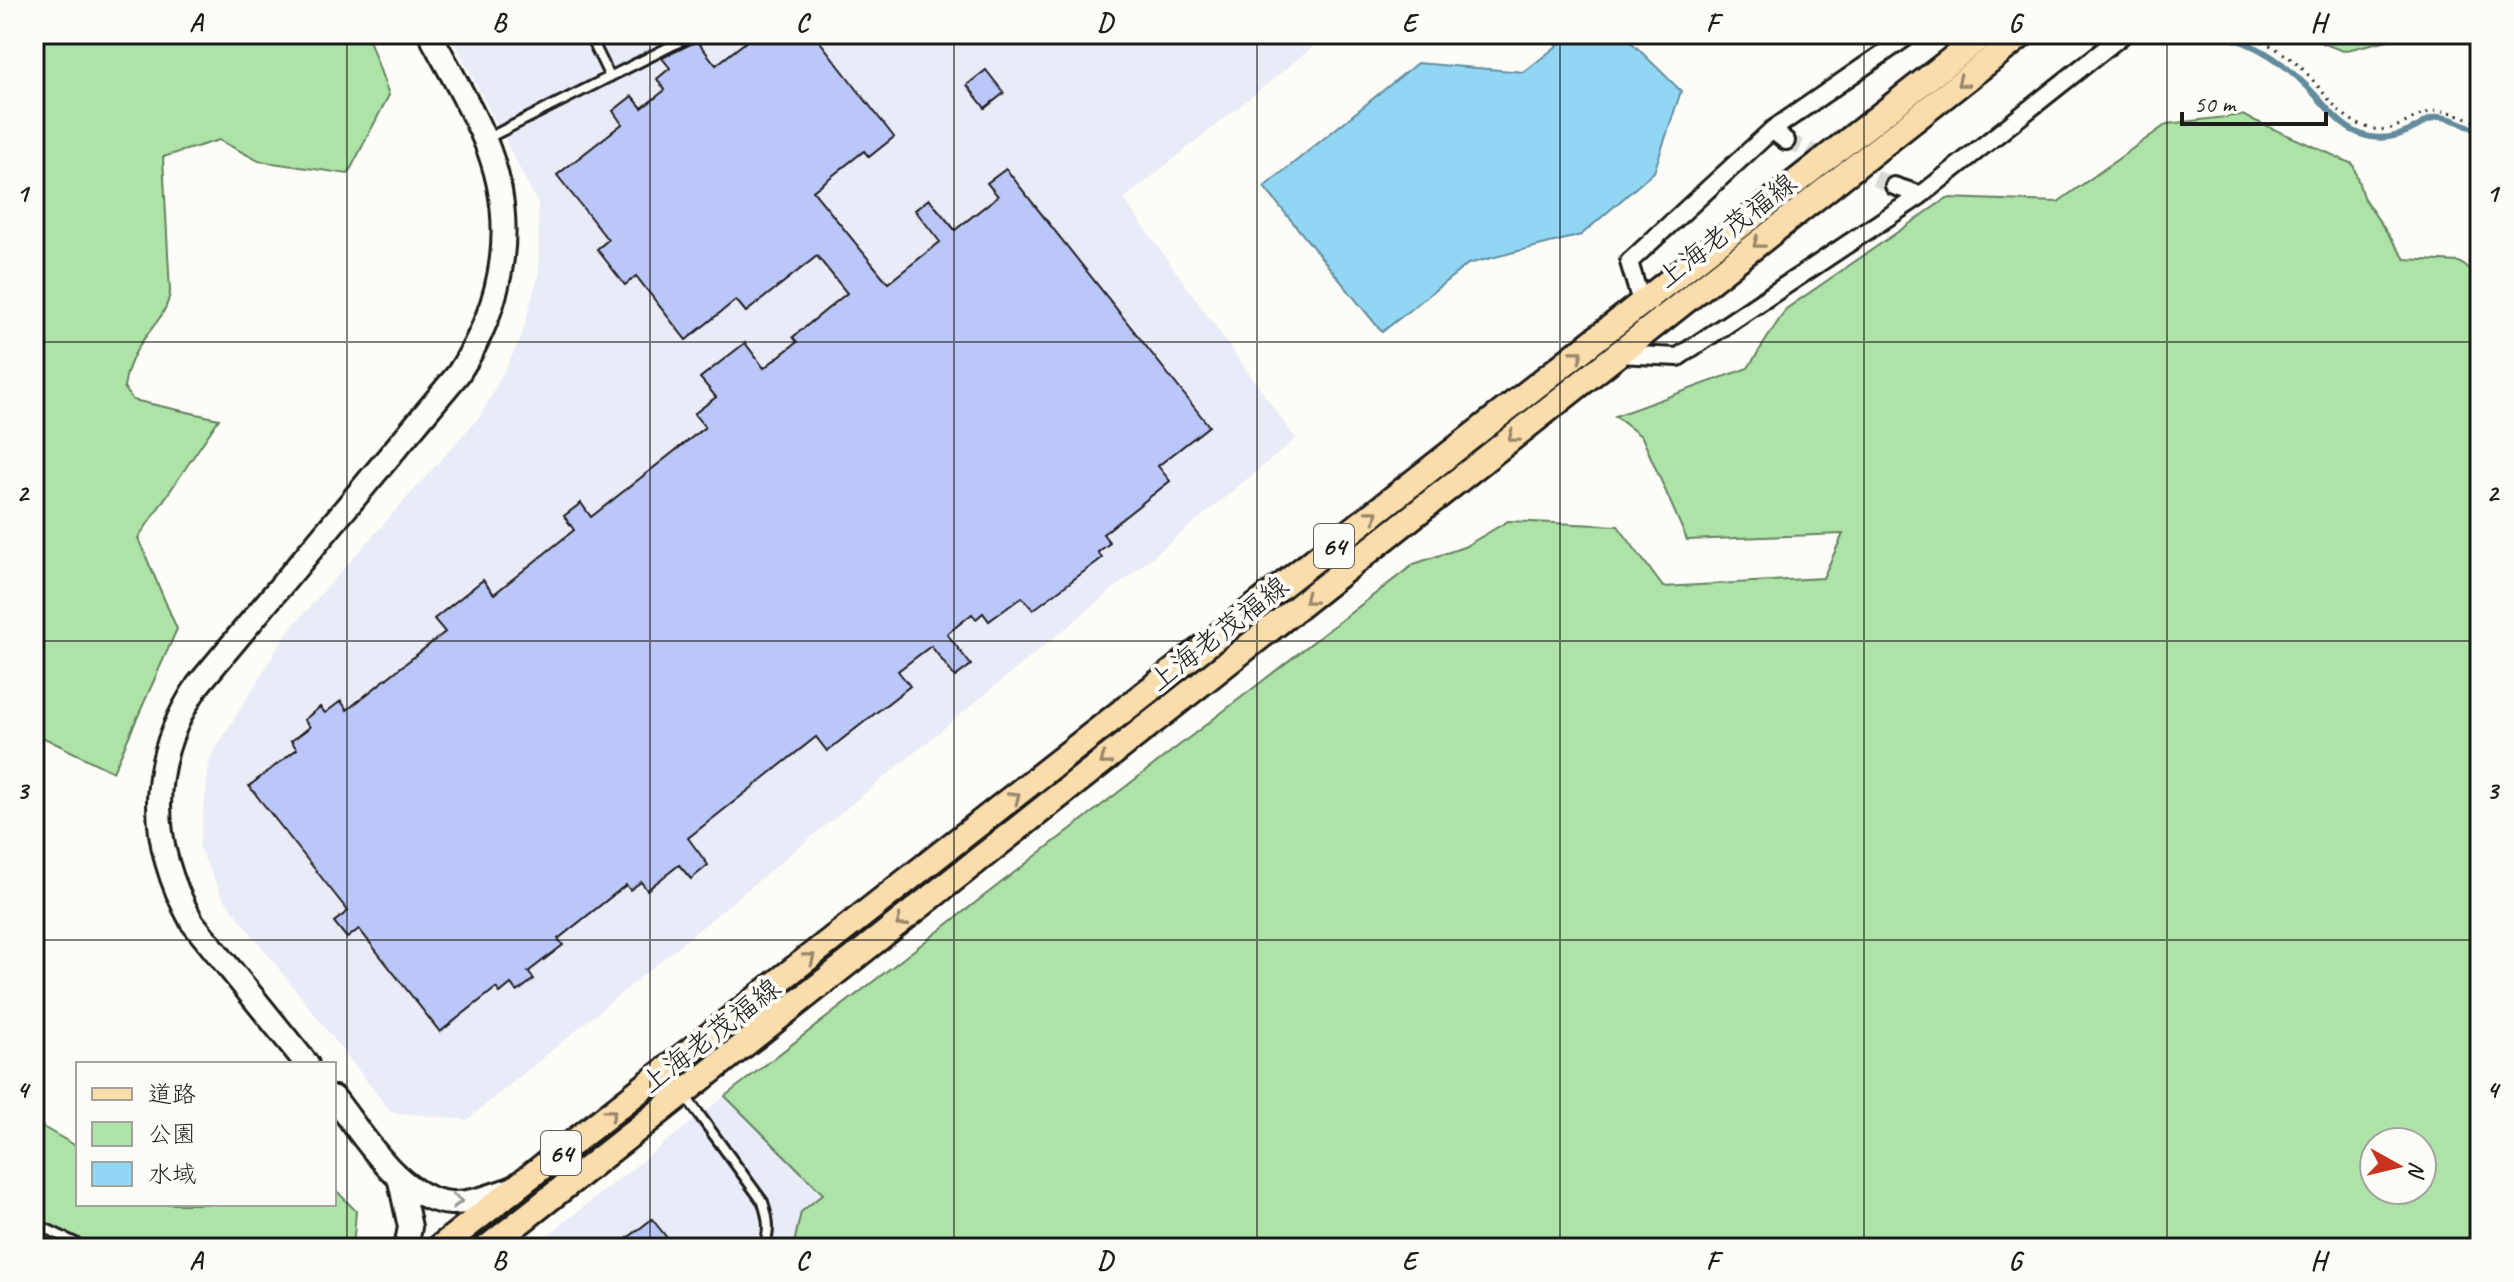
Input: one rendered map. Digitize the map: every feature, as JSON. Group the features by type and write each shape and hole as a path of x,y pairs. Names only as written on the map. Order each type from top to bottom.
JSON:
{"main road":[{"name":"上海老茂福線","path":"439,1248 1984,34"},
{"name":"上海老茂福線","path":"487,1248 2023,34"}],"street":[{"path":"305,1062 192,922 180,900 165,854 158,803 163,762 174,726 198,685 458,374 476,346 491,311 503,257 499,186 485,140 430,34"},
{"name":"上海老茂福線","path":"1642,305 1629,262 1772,130 1911,34"},
{"path":"1618,354 1678,357 1921,195 2124,34"},
{"path":"1772,130 1786,141"},
{"path":"1894,186 1921,195"},
{"path":"336,1101 400,1181 434,1199 449,1203 465,1202 517,1188"},
{"path":"400,1181 410,1227 406,1248"}],"lane":[{"path":"589,34 610,77"},
{"path":"485,140 695,34"},
{"path":"684,1094 763,1202 769,1223 763,1248"},
{"path":"34,1223 86,1248"}],"path":[{"path":"2248,34 2297,63 2339,110 2362,126 2394,128 2439,111 2480,123"}],"shaded area":[{"path":"450,34 1329,34 1124,199 1296,439 467,1120 391,1112 222,896 199,847 210,758 288,631 481,415 521,338 539,273 538,204"},
{"path":"725,1096 823,1195 793,1248 531,1248"}],"green space":[{"path":"34,34 367,34 389,95 348,174 259,161 219,140 163,157 170,292 162,314 134,356 124,387 133,400 219,419 138,538 177,629 113,772 34,733"},
{"path":"2299,34 2412,34 2343,51"},
{"path":"2242,115 2353,164 2363,197 2405,259 2459,262 2480,276 2480,1248 793,1248 801,1212 823,1194 725,1096 1414,564 1464,547 1508,521 1618,526 1663,587 1823,578 1843,534 1687,540 1642,437 1615,416 1748,368 1786,309 1947,198 2058,202 2167,124"},
{"path":"34,1122 76,1146 76,1206 336,1206 336,1190 356,1211 353,1248 34,1248"}],"water":[{"path":"1572,34 1623,34 1681,91 1654,172 1581,235 1468,264 1382,332 1264,187 1417,63 1524,72"}],"building":[{"path":"756,34 814,34 894,137 869,157 864,151 813,191 888,283 940,242 915,210 929,199 955,230 998,196 987,183 1006,169 1209,426 1158,466 1170,481 1103,534 1110,543 1098,552 1102,558 1033,610 1022,597 989,621 983,613 976,619 972,614 947,634 971,665 955,677 931,646 898,671 910,686 827,751 816,737 688,838 708,865 691,879 679,865 647,890 641,882 630,890 626,885 558,939 563,945 528,972 534,979 517,992 511,984 500,993 496,988 440,1032 359,929 347,938 334,922 348,911 249,786 297,749 291,741 310,727 304,720 320,707 325,713 341,701 347,710 445,632 434,619 483,580 494,594 574,530 564,516 581,503 591,517 705,427 694,414 716,397 700,378 745,343 764,368 797,342 793,337 847,293 817,256 746,312 736,300 686,340 636,276 625,285 597,249 608,240 557,175 622,124 613,111 632,96 642,108 665,90 657,79 670,68 662,58 697,41 716,65"},
{"path":"986,70 1004,93 985,108 967,85"},
{"path":"652,1219 675,1248 615,1248"}],"waterway":[{"path":"2214,34 2244,42 2271,56 2306,85 2341,122 2358,133 2381,138 2396,136 2439,117 2480,131"}],"tunnel":[{"path":"1786,141 1894,186"}]}
